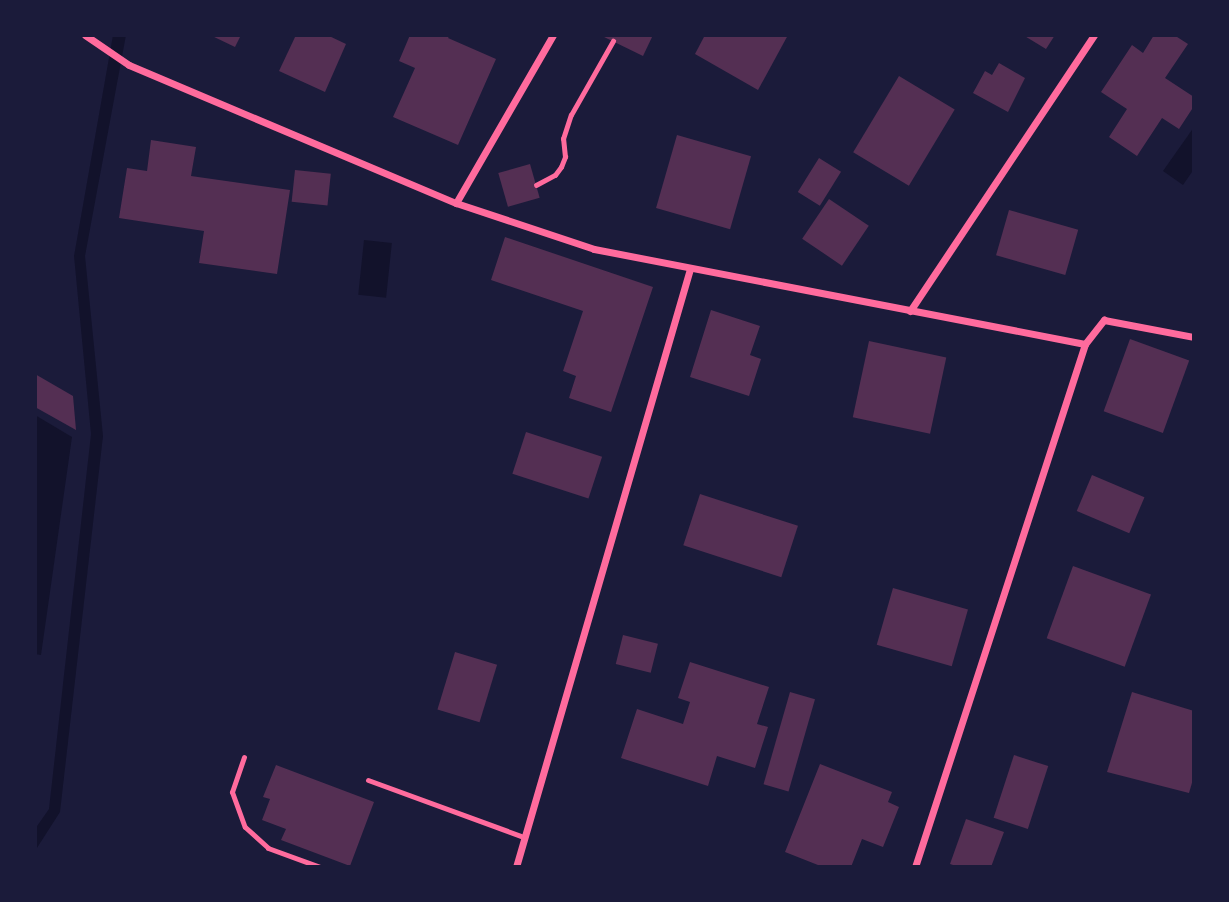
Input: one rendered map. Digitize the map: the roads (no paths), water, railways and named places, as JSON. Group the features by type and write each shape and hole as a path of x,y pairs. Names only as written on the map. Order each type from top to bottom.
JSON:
{"street":[{"path":"85,35 129,65 456,203 594,249 1085,344"},
{"path":"456,203 553,35"},
{"path":"910,311 1094,35"},
{"path":"516,867 690,269"},
{"path":"915,867 1085,344 1104,320 1194,337"}],"lane":[{"path":"244,757 232,792 245,827 268,848 320,867"},
{"path":"369,780 524,837"}]}
